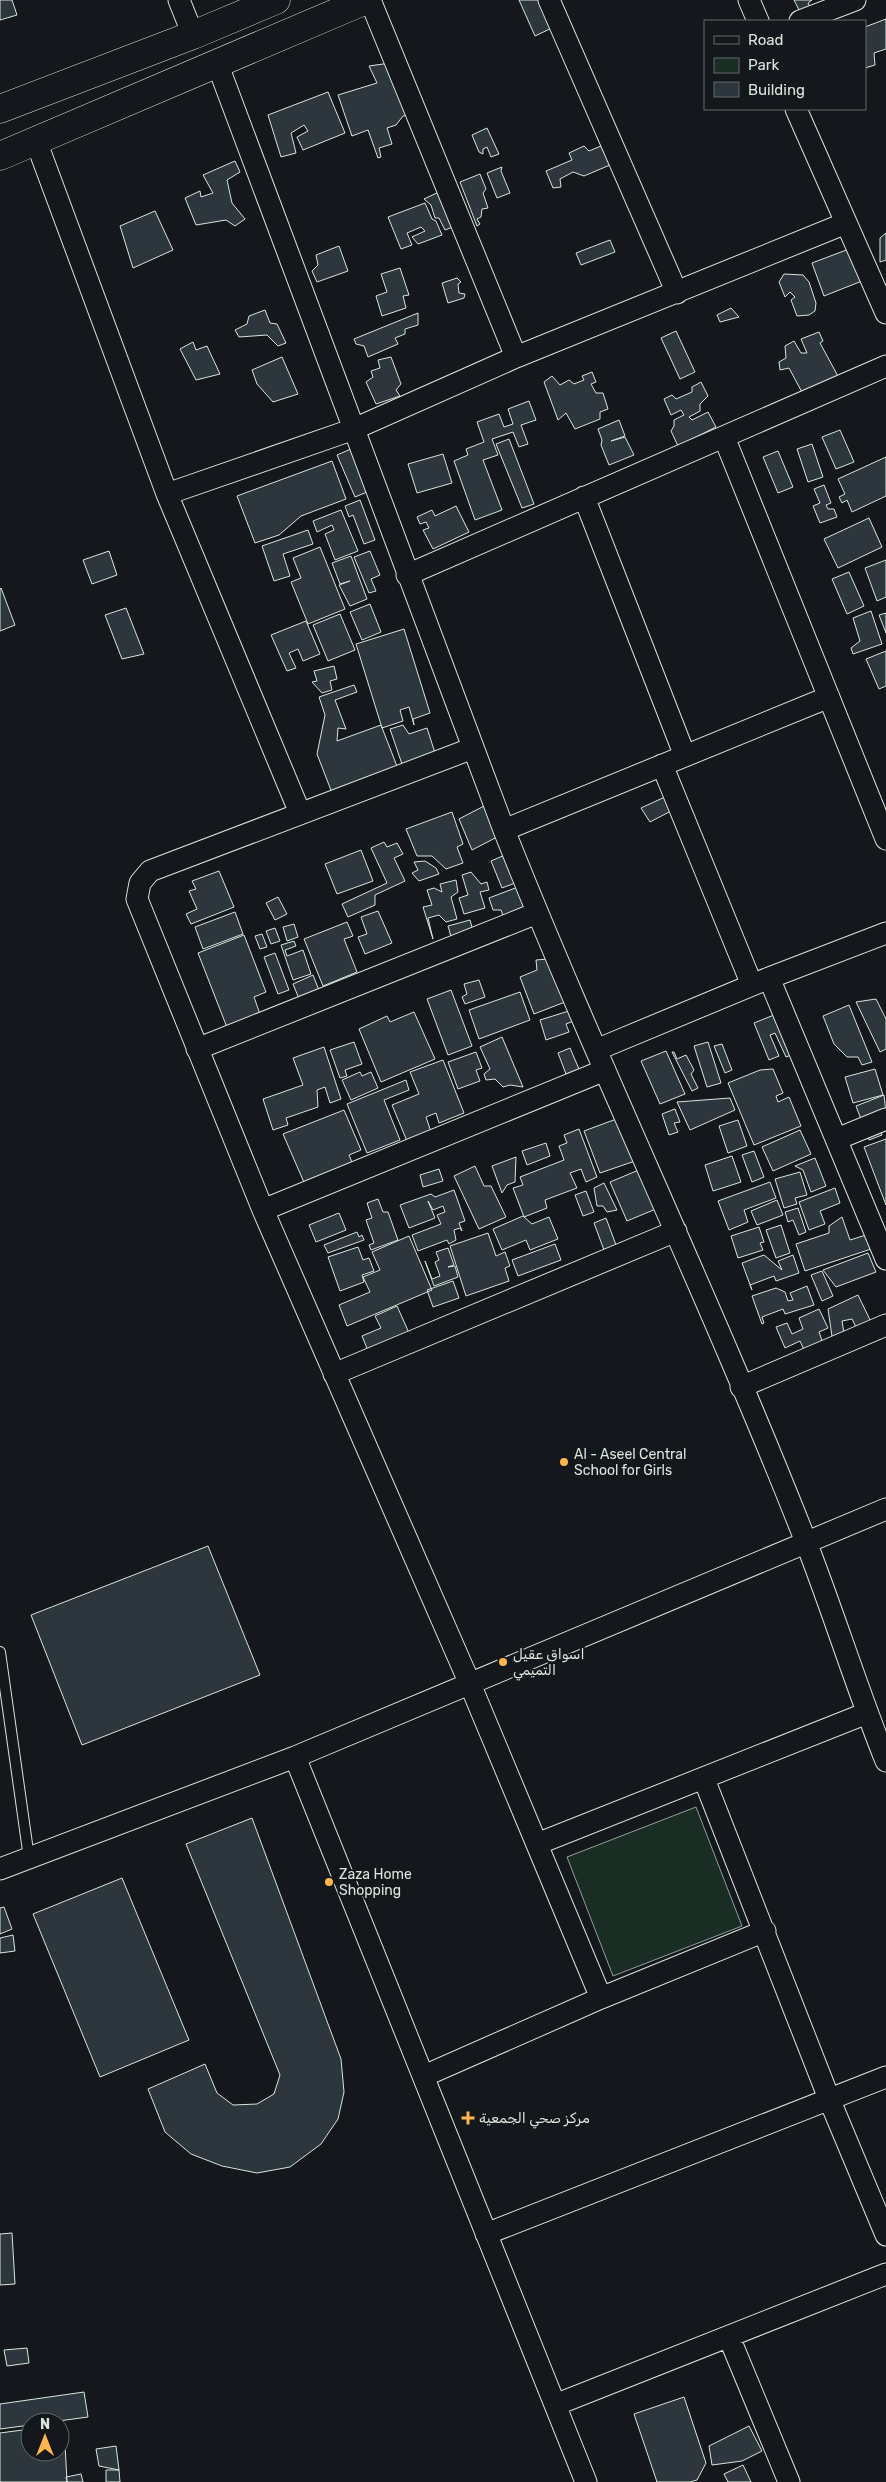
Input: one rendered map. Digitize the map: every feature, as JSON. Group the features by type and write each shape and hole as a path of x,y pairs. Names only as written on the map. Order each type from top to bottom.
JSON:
{"main road":[{"path":"0,109 193,35 276,0"},
{"path":"0,156 368,0"}],"street":[{"path":"179,0 193,35"},
{"path":"368,0 516,357"},
{"path":"548,0 677,293"},
{"path":"749,0 758,20"},
{"path":"803,20 855,0"},
{"path":"217,63 504,830 537,913 676,1231 806,1543 867,1714 886,1761"},
{"path":"796,110 886,313"},
{"path":"36,141 167,494 300,813"},
{"path":"167,494 354,428 516,357 846,223"},
{"path":"407,575 886,366"},
{"path":"724,437 886,839"},
{"path":"584,497 685,756"},
{"path":"504,830 829,697"},
{"path":"473,748 150,871 140,883 137,899 196,1049 263,1210 470,1684 602,1998"},
{"path":"662,765 761,981 837,1139 886,1259"},
{"path":"196,1049 537,913"},
{"path":"596,1050 761,981 886,933"},
{"path":"263,1210 605,1070"},
{"path":"837,1139 886,1119"},
{"path":"334,1374 676,1231"},
{"path":"741,1387 886,1325"},
{"path":"0,1869 295,1757 886,1509"},
{"path":"537,1844 867,1714"},
{"path":"295,1757 586,2482"},
{"path":"704,1779 830,2101 886,2235"},
{"path":"424,2076 602,1998 765,1931"},
{"path":"486,2234 886,2078"},
{"path":"555,2405 886,2274"},
{"path":"729,2337 790,2482"}],"lane":[{"path":"0,1652 29,1858"}],"green space":[{"path":"696,1807 742,1926 613,1976 567,1857"}],"building":[{"path":"0,0 12,0 17,15 0,20"},
{"path":"519,0 545,0 556,26 535,36"},
{"path":"794,0 812,0 808,3 811,9 801,14"},
{"path":"886,19 886,49 874,53 875,65 866,68 866,27"},
{"path":"390,63 408,115 403,116 396,125 387,128 392,144 379,148 381,157 378,158 368,130 352,136 338,95 377,83 369,66"},
{"path":"328,92 345,133 303,150 297,137 308,131 304,125 291,133 296,153 281,157 268,115"},
{"path":"487,128 499,154 491,157 487,147 483,149 483,154 479,152 472,135"},
{"path":"584,146 589,151 601,146 610,165 584,176 573,172 560,179 561,187 553,188 546,171 572,160 569,153"},
{"path":"235,161 240,172 227,180 232,203 245,219 235,226 226,220 196,225 185,198 200,191 201,197 213,193 203,175"},
{"path":"502,167 501,171 510,193 497,198 487,173"},
{"path":"480,174 486,189 483,193 488,208 482,209 481,217 477,219 480,224 477,226 460,182"},
{"path":"439,192 455,226 445,230 439,218 435,218 431,205 424,199"},
{"path":"425,203 442,235 418,244 412,237 425,231 421,227 407,233 412,245 401,249 388,217"},
{"path":"155,211 173,250 133,268 120,226"},
{"path":"886,233 886,260 880,262 880,238"},
{"path":"610,240 615,252 581,265 576,253"},
{"path":"339,246 348,271 317,282 312,271 318,265 316,255"},
{"path":"849,249 862,281 824,296 812,263"},
{"path":"400,268 409,295 403,296 406,308 382,316 376,296 387,292 381,274"},
{"path":"784,274 803,275 809,282 816,303 815,311 809,315 797,316 791,300 795,297 790,292 785,297 779,282"},
{"path":"457,278 461,282 458,284 459,293 465,294 464,298 448,303 442,283"},
{"path":"731,308 739,317 720,322 717,315"},
{"path":"265,310 270,323 277,324 286,343 278,346 267,335 239,337 235,330 247,324 249,316"},
{"path":"418,313 418,325 405,329 405,334 395,338 398,344 368,357 364,346 356,344 354,339"},
{"path":"676,331 695,372 680,379 661,338"},
{"path":"819,332 823,341 820,343 839,378 804,396 789,368 780,370 779,362 786,358 785,346 794,341 801,353 807,353 801,339"},
{"path":"193,342 196,350 207,346 220,374 196,380 180,349"},
{"path":"282,357 298,394 273,402 257,384 252,370"},
{"path":"391,357 401,384 396,390 400,396 376,404 366,382 373,377 371,371 380,368 378,360"},
{"path":"592,372 596,382 591,384 596,393 603,393 608,409 600,412 600,419 575,429 566,413 558,420 544,382 552,376 560,385 569,380 574,384 584,380 582,376"},
{"path":"701,382 708,396 700,404 700,411 689,417 692,420 708,412 716,427 678,446 671,431 674,426 674,420 684,415 681,410 671,415 664,399 672,395 676,399 692,392 692,387"},
{"path":"529,401 536,420 521,425 528,444 519,447 513,432 492,439 498,455 483,460 502,510 475,520 454,461 468,455 466,449 484,442 477,422 499,414 504,427 513,424 508,409"},
{"path":"619,420 625,436 611,441 625,437 634,455 609,465 601,445 602,440 598,429"},
{"path":"840,430 854,462 836,469 822,437"},
{"path":"509,439 534,504 522,508 496,444"},
{"path":"812,444 823,477 808,482 797,449"},
{"path":"351,449 367,492 355,497 337,455"},
{"path":"778,451 793,487 778,493 763,457"},
{"path":"443,454 452,483 417,493 408,464"},
{"path":"886,457 886,496 852,512 847,500 842,503 839,497 845,494 838,479"},
{"path":"332,461 346,499 301,516 279,535 255,543 237,496"},
{"path":"824,485 831,503 826,505 828,509 834,509 837,517 820,523 813,506 820,503 814,489"},
{"path":"360,500 375,540 364,544 353,515 349,517 345,506"},
{"path":"456,506 469,532 433,549 423,530 429,528 426,522 420,524 417,517 432,510 435,516"},
{"path":"341,510 358,551 335,560 325,534 334,530 332,525 317,532 313,521"},
{"path":"869,518 882,547 838,568 824,539"},
{"path":"308,530 313,544 283,554 290,576 274,581 262,546"},
{"path":"320,547 345,609 308,624 291,582 301,578 293,558"},
{"path":"109,551 117,575 92,584 83,560"},
{"path":"370,551 380,575 371,579 376,591 369,593 354,557"},
{"path":"351,556 367,599 350,606 339,585 350,581 340,584 332,563"},
{"path":"886,560 886,597 877,601 865,568"},
{"path":"849,572 864,606 847,614 832,579"},
{"path":"0,589 15,625 0,631"},
{"path":"370,604 381,632 362,640 350,612"},
{"path":"126,608 144,654 122,659 105,615"},
{"path":"871,611 882,644 853,654 851,648 860,641 853,618"},
{"path":"886,613 886,633 879,615"},
{"path":"340,614 355,650 328,661 313,625"},
{"path":"306,621 320,654 303,661 298,649 289,653 296,668 287,671 271,635"},
{"path":"404,629 430,713 413,719 414,725 409,707 400,710 403,721 382,728 356,644"},
{"path":"886,651 886,686 879,689 866,659"},
{"path":"334,666 337,679 330,681 332,690 322,693 312,682 317,681 314,671"},
{"path":"354,685 357,692 335,700 346,729 338,728 337,741 381,725 400,774 334,798 317,754 325,715 319,697"},
{"path":"403,725 409,734 427,728 436,756 403,767 390,729"},
{"path":"667,796 671,811 650,822 641,808"},
{"path":"486,805 499,836 472,850 459,819"},
{"path":"452,812 463,844 457,847 463,863 446,869 432,856 417,856 406,829"},
{"path":"384,842 387,847 397,843 403,854 394,858 405,881 375,895 375,905 348,917 342,904 387,883 371,848"},
{"path":"361,850 373,881 337,894 325,864"},
{"path":"505,855 515,883 502,888 491,861"},
{"path":"425,861 436,868 439,874 419,881 412,873 418,870 414,862"},
{"path":"219,871 234,907 191,924 186,914 197,909 189,891 196,889 192,881"},
{"path":"471,872 481,884 487,882 489,890 480,892 485,908 464,914 459,898 468,895 462,875"},
{"path":"456,880 458,892 451,897 457,919 446,922 439,915 428,918 433,939 423,907 432,905 427,890 434,888 442,892 440,884"},
{"path":"518,887 528,912 505,921 501,910 493,910 489,898"},
{"path":"278,897 287,914 275,920 266,903"},
{"path":"378,911 392,943 365,954 358,937 367,934 361,917"},
{"path":"235,912 243,934 203,949 195,927"},
{"path":"470,920 474,934 452,940 448,926"},
{"path":"347,922 353,936 344,939 357,972 323,986 304,939"},
{"path":"294,924 298,937 287,941 283,927"},
{"path":"275,928 280,941 271,944 266,931"},
{"path":"262,934 267,947 260,949 255,936"},
{"path":"244,935 266,992 254,997 261,1017 228,1030 198,953"},
{"path":"294,941 296,946 285,950 287,956 303,950 311,974 293,980 281,945"},
{"path":"275,953 289,990 278,994 264,957"},
{"path":"548,959 565,1002 534,1014 520,977 537,970 536,960"},
{"path":"313,975 322,998 302,1006 293,984"},
{"path":"479,980 485,997 465,1004 462,997 467,994 464,984"},
{"path":"451,990 472,1046 448,1055 427,999"},
{"path":"520,992 530,1020 479,1039 469,1010"},
{"path":"876,999 886,1019 886,1049 880,1052 856,1002"},
{"path":"849,1005 872,1062 862,1065 858,1057 847,1057 834,1044 823,1016"},
{"path":"572,1010 576,1020 566,1024 569,1032 546,1040 540,1020"},
{"path":"414,1012 435,1059 381,1082 359,1029 387,1016 390,1022"},
{"path":"779,1013 796,1053 786,1057 775,1033 770,1035 779,1056 769,1060 754,1023"},
{"path":"502,1037 523,1087 510,1085 503,1087 495,1079 486,1080 484,1074 490,1069 480,1047"},
{"path":"354,1042 362,1064 345,1070 347,1076 340,1078 330,1050"},
{"path":"708,1042 721,1083 707,1087 694,1046"},
{"path":"722,1044 732,1070 725,1073 714,1046"},
{"path":"324,1047 341,1099 330,1103 325,1087 317,1090 318,1107 286,1118 288,1125 273,1130 263,1099 303,1085 293,1058"},
{"path":"570,1048 579,1069 566,1074 558,1053"},
{"path":"666,1051 685,1094 660,1104 641,1061"},
{"path":"476,1052 482,1068 476,1070 480,1081 458,1089 448,1062"},
{"path":"672,1052 674,1052 677,1059 686,1055 694,1070 691,1074 698,1088 692,1091"},
{"path":"443,1060 464,1113 439,1123 436,1113 426,1117 431,1132 407,1141 392,1105 419,1094 410,1072"},
{"path":"773,1069 783,1093 776,1096 778,1102 789,1097 801,1126 754,1145 728,1083 760,1070"},
{"path":"875,1069 883,1095 853,1103 845,1077"},
{"path":"360,1072 362,1076 371,1072 378,1088 351,1100 342,1080"},
{"path":"406,1080 409,1090 384,1100 400,1140 367,1153 347,1104"},
{"path":"884,1095 886,1113 875,1117 882,1135 869,1140 856,1106"},
{"path":"730,1098 735,1110 690,1130 677,1102"},
{"path":"675,1109 680,1122 674,1123 678,1132 669,1135 662,1114"},
{"path":"344,1110 361,1150 349,1155 354,1167 306,1187 283,1134"},
{"path":"619,1118 635,1161 600,1173 584,1131"},
{"path":"738,1120 747,1146 728,1153 719,1126"},
{"path":"579,1129 597,1177 586,1182 581,1169 570,1173 577,1188 545,1200 547,1208 524,1217 513,1188 523,1185 520,1177 564,1160 559,1146 567,1143 564,1135"},
{"path":"800,1130 811,1154 773,1171 762,1147"},
{"path":"886,1139 886,1205 864,1147"},
{"path":"546,1143 550,1156 527,1165 522,1151"},
{"path":"754,1151 764,1177 752,1182 742,1155"},
{"path":"732,1156 741,1182 713,1191 705,1165"},
{"path":"516,1157 515,1182 507,1185 502,1193 492,1166"},
{"path":"815,1158 826,1186 811,1192 803,1170 795,1166"},
{"path":"475,1166 484,1186 491,1186 506,1217 479,1229 454,1176"},
{"path":"646,1167 663,1206 627,1221 610,1182"},
{"path":"439,1169 443,1181 423,1187 420,1175"},
{"path":"800,1172 807,1195 795,1198 797,1204 784,1208 775,1179"},
{"path":"770,1182 776,1198 744,1210 748,1222 729,1230 718,1201"},
{"path":"604,1183 617,1210 607,1212 603,1206 597,1206 594,1188"},
{"path":"835,1188 840,1203 820,1211 825,1224 809,1230 799,1202"},
{"path":"454,1190 465,1221 459,1223 462,1231 460,1228 454,1230 456,1240 449,1244 447,1240 418,1251 412,1235 441,1224 437,1215 445,1212 443,1206 433,1210 428,1201 435,1218 409,1228 400,1205 431,1194 435,1197"},
{"path":"586,1191 594,1212 583,1216 575,1195"},
{"path":"378,1199 383,1212 388,1212 398,1240 371,1250 369,1245 374,1243 366,1220 372,1218 367,1203"},
{"path":"777,1200 783,1215 757,1225 751,1211"},
{"path":"798,1208 806,1232 799,1235 793,1220 788,1222 785,1212"},
{"path":"339,1213 346,1230 316,1242 309,1225"},
{"path":"523,1216 532,1224 549,1217 558,1239 530,1250 526,1240 502,1250 493,1229"},
{"path":"842,1217 850,1240 866,1235 871,1249 805,1271 796,1244 829,1233 829,1226"},
{"path":"606,1218 616,1245 604,1250 594,1223"},
{"path":"781,1225 790,1253 776,1258 766,1230"},
{"path":"759,1227 764,1242 760,1243 763,1250 738,1258 731,1236"},
{"path":"357,1232 359,1237 362,1235 364,1240 328,1253 324,1245"},
{"path":"488,1233 496,1256 505,1252 510,1266 505,1268 509,1281 466,1296 450,1246"},
{"path":"409,1236 432,1290 347,1326 339,1305 370,1292 363,1277 380,1270 372,1252"},
{"path":"555,1244 561,1260 518,1276 512,1260"},
{"path":"358,1247 363,1260 369,1258 374,1271 362,1275 364,1282 340,1291 328,1257"},
{"path":"448,1248 454,1265 448,1267 455,1266 458,1277 434,1286 425,1261 432,1279 440,1276 435,1262 439,1260 436,1252"},
{"path":"868,1253 876,1272 836,1287 823,1270"},
{"path":"764,1255 782,1270 778,1261 793,1255 799,1273 776,1281 774,1276 750,1285 742,1263"},
{"path":"822,1271 833,1296 822,1301 811,1275"},
{"path":"453,1281 459,1298 433,1307 427,1290"},
{"path":"807,1286 814,1305 785,1314 783,1309 762,1317 764,1323 762,1324 752,1296 776,1288 785,1292 788,1301 793,1300 790,1293"},
{"path":"858,1295 872,1324 858,1331 852,1319 842,1321 844,1333 833,1343 828,1309"},
{"path":"397,1306 410,1335 369,1353 362,1336 381,1328 375,1316"},
{"path":"819,1309 828,1328 819,1332 824,1346 806,1354 800,1341 785,1348 776,1327 787,1323 792,1334 803,1329 799,1318"},
{"path":"208,1546 260,1675 82,1745 31,1615"},
{"path":"252,1818 341,2059 344,2092 338,2119 321,2144 290,2167 257,2173 222,2166 191,2154 165,2132 148,2089 205,2064 217,2093 233,2105 257,2104 274,2094 280,2075 186,1844"},
{"path":"122,1878 189,2040 100,2077 33,1914"},
{"path":"4,1907 12,1929 0,1934 0,1908"},
{"path":"13,1935 15,1951 0,1953 0,1938"},
{"path":"12,2233 15,2284 0,2285 0,2234"},
{"path":"27,2348 29,2363 7,2366 4,2350"},
{"path":"84,2392 88,2417 70,2419 70,2412 20,2412 20,2426 0,2429 0,2404"},
{"path":"684,2397 706,2463 697,2480 690,2482 657,2482 634,2414"},
{"path":"749,2426 762,2451 742,2461 712,2465 709,2446"},
{"path":"20,2430 20,2462 66,2462 67,2482 0,2482 0,2433"},
{"path":"116,2446 119,2470 99,2466 96,2449"},
{"path":"743,2465 751,2482 728,2482 724,2474"},
{"path":"106,2470 119,2470 120,2482 106,2482"},
{"path":"81,2474 83,2482 67,2482 66,2477"}],"place":[{"name":"Al - Aseel Central School for Girls","path":"564,1462"},
{"name":"اسواق عقيل التميمي","path":"503,1662"},
{"name":"Zaza Home Shopping","path":"329,1882"},
{"name":"مركز صحي الجمعية","path":"468,2118"}]}
